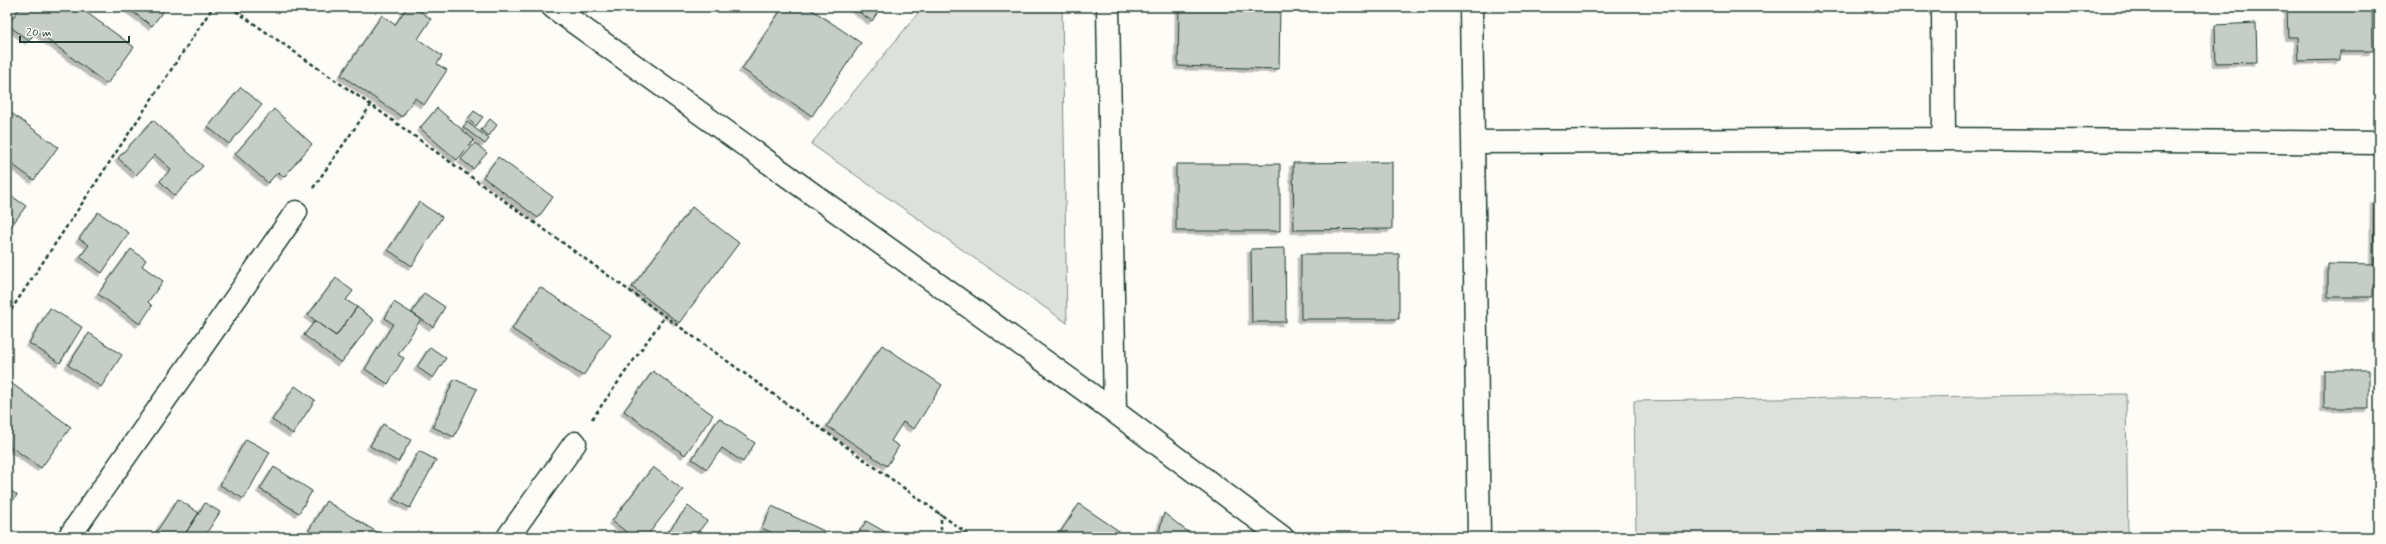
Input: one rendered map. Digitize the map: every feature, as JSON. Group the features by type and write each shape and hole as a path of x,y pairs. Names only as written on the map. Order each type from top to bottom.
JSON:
{"street":[{"path":"553,7 1115,412 1282,537"},
{"path":"1108,7 1115,412"},
{"path":"1471,7 1479,537"},
{"path":"1943,7 1944,139"},
{"path":"1474,142 1944,139 2379,143"},
{"path":"69,537 296,212"},
{"path":"508,537 575,442"}],"path":[{"path":"7,316 213,7"},
{"path":"230,7 371,104 972,537"},
{"path":"296,212 371,104"},
{"path":"575,442 665,316"},
{"path":"941,514 941,537"}],"shaded area":[{"path":"923,7 1062,7 1067,323 811,144"},
{"path":"2126,394 2128,537 1636,537 1634,401"}],"building":[{"path":"20,7 79,7 134,47 107,84 36,31 29,41 8,25"},
{"path":"126,7 166,7 152,26"},
{"path":"407,7 414,7 431,19 418,39 442,56 437,64 447,70 424,105 415,98 402,117 341,75 382,15 395,25"},
{"path":"783,7 808,7 861,43 812,116 742,69"},
{"path":"852,7 881,7 872,21"},
{"path":"1179,7 1280,7 1279,69 1178,66"},
{"path":"2287,7 2372,7 2373,51 2340,51 2340,60 2299,61 2298,37 2288,37"},
{"path":"2256,23 2257,62 2216,63 2215,25"},
{"path":"241,87 262,105 229,144 208,127"},
{"path":"437,108 474,140 457,160 420,128"},
{"path":"274,109 312,144 284,177 278,172 268,183 235,154"},
{"path":"7,110 58,147 34,180 10,163 7,167"},
{"path":"474,111 483,117 476,126 468,119"},
{"path":"490,119 497,125 489,136 481,130"},
{"path":"153,120 203,166 175,196 160,181 171,169 155,155 136,175 118,158"},
{"path":"467,122 489,139 485,144 463,127"},
{"path":"475,143 487,153 473,169 461,159"},
{"path":"498,157 553,197 538,218 483,177"},
{"path":"1392,162 1392,229 1294,230 1293,163"},
{"path":"1176,164 1280,164 1280,231 1176,231"},
{"path":"7,193 26,206 7,232"},
{"path":"2374,199 2379,199 2379,285 2373,285 2373,297 2328,297 2328,264 2373,265"},
{"path":"419,202 442,217 412,266 388,250"},
{"path":"692,207 739,243 679,323 632,287"},
{"path":"98,212 129,233 102,273 80,257 89,245 79,239"},
{"path":"1285,248 1286,322 1252,322 1251,249"},
{"path":"131,249 146,260 142,266 163,281 148,302 152,306 140,324 98,294"},
{"path":"1301,254 1399,254 1399,319 1301,319"},
{"path":"336,278 353,291 346,300 357,307 336,336 308,315"},
{"path":"540,287 611,334 583,376 512,329"},
{"path":"424,293 445,307 433,327 412,313"},
{"path":"394,302 421,319 398,355 404,358 388,384 365,369 393,324 385,318"},
{"path":"357,307 374,320 341,363 304,335 315,321 336,336"},
{"path":"50,308 82,327 60,363 29,343"},
{"path":"89,333 122,355 101,387 68,365"},
{"path":"882,345 942,385 914,429 903,422 891,441 899,446 887,466 827,426"},
{"path":"430,347 446,358 433,378 417,367"},
{"path":"2324,370 2369,370 2369,408 2324,408"},
{"path":"653,371 713,415 685,455 624,411"},
{"path":"454,379 477,389 454,437 433,427"},
{"path":"7,380 71,427 41,468 7,444"},
{"path":"295,386 315,400 293,434 272,420"},
{"path":"719,418 755,443 743,462 722,448 707,469 692,459"},
{"path":"383,424 411,440 398,462 370,446"},
{"path":"246,439 270,452 244,499 220,485"},
{"path":"419,451 436,460 410,508 393,499"},
{"path":"274,467 312,491 299,513 260,489"},
{"path":"653,467 683,490 646,537 633,537 612,521"},
{"path":"7,488 17,495 7,509"},
{"path":"178,499 199,513 183,537 153,537"},
{"path":"326,501 385,537 305,537"},
{"path":"205,503 220,512 204,537 183,537"},
{"path":"1079,504 1128,537 1057,537"},
{"path":"688,506 707,521 694,537 664,537"},
{"path":"772,506 828,533 826,537 781,537 762,528"},
{"path":"1164,513 1188,532 1183,537 1164,537 1159,532"},
{"path":"866,521 894,537 856,537"},
{"path":"244,532 252,537 241,537"}]}
